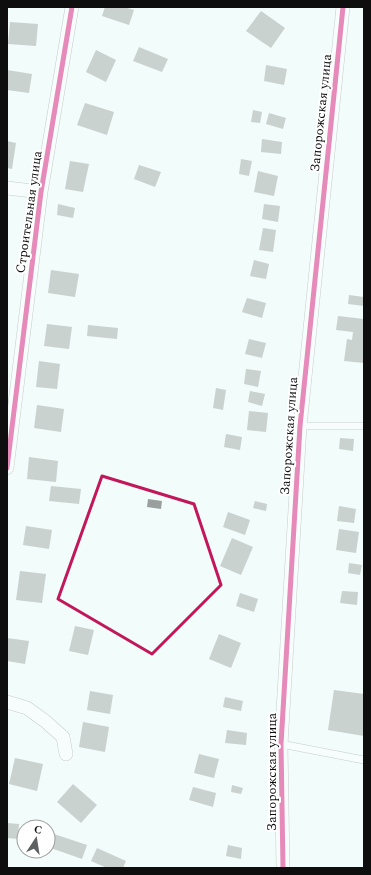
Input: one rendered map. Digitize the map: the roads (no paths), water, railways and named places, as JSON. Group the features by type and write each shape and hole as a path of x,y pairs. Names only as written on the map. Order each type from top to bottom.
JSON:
{"street":[{"name":"Строительная улица","path":"7,468 41,192 72,7"},
{"name":"Запорожская улица","path":"283,868 281,744 300,426 343,7"},
{"name":"Строительная улица","path":"7,188 41,192"},
{"path":"7,702 27,708 54,729 63,737 66,754"}],"lane":[{"path":"300,426 364,426"},
{"path":"281,744 364,760"}]}
